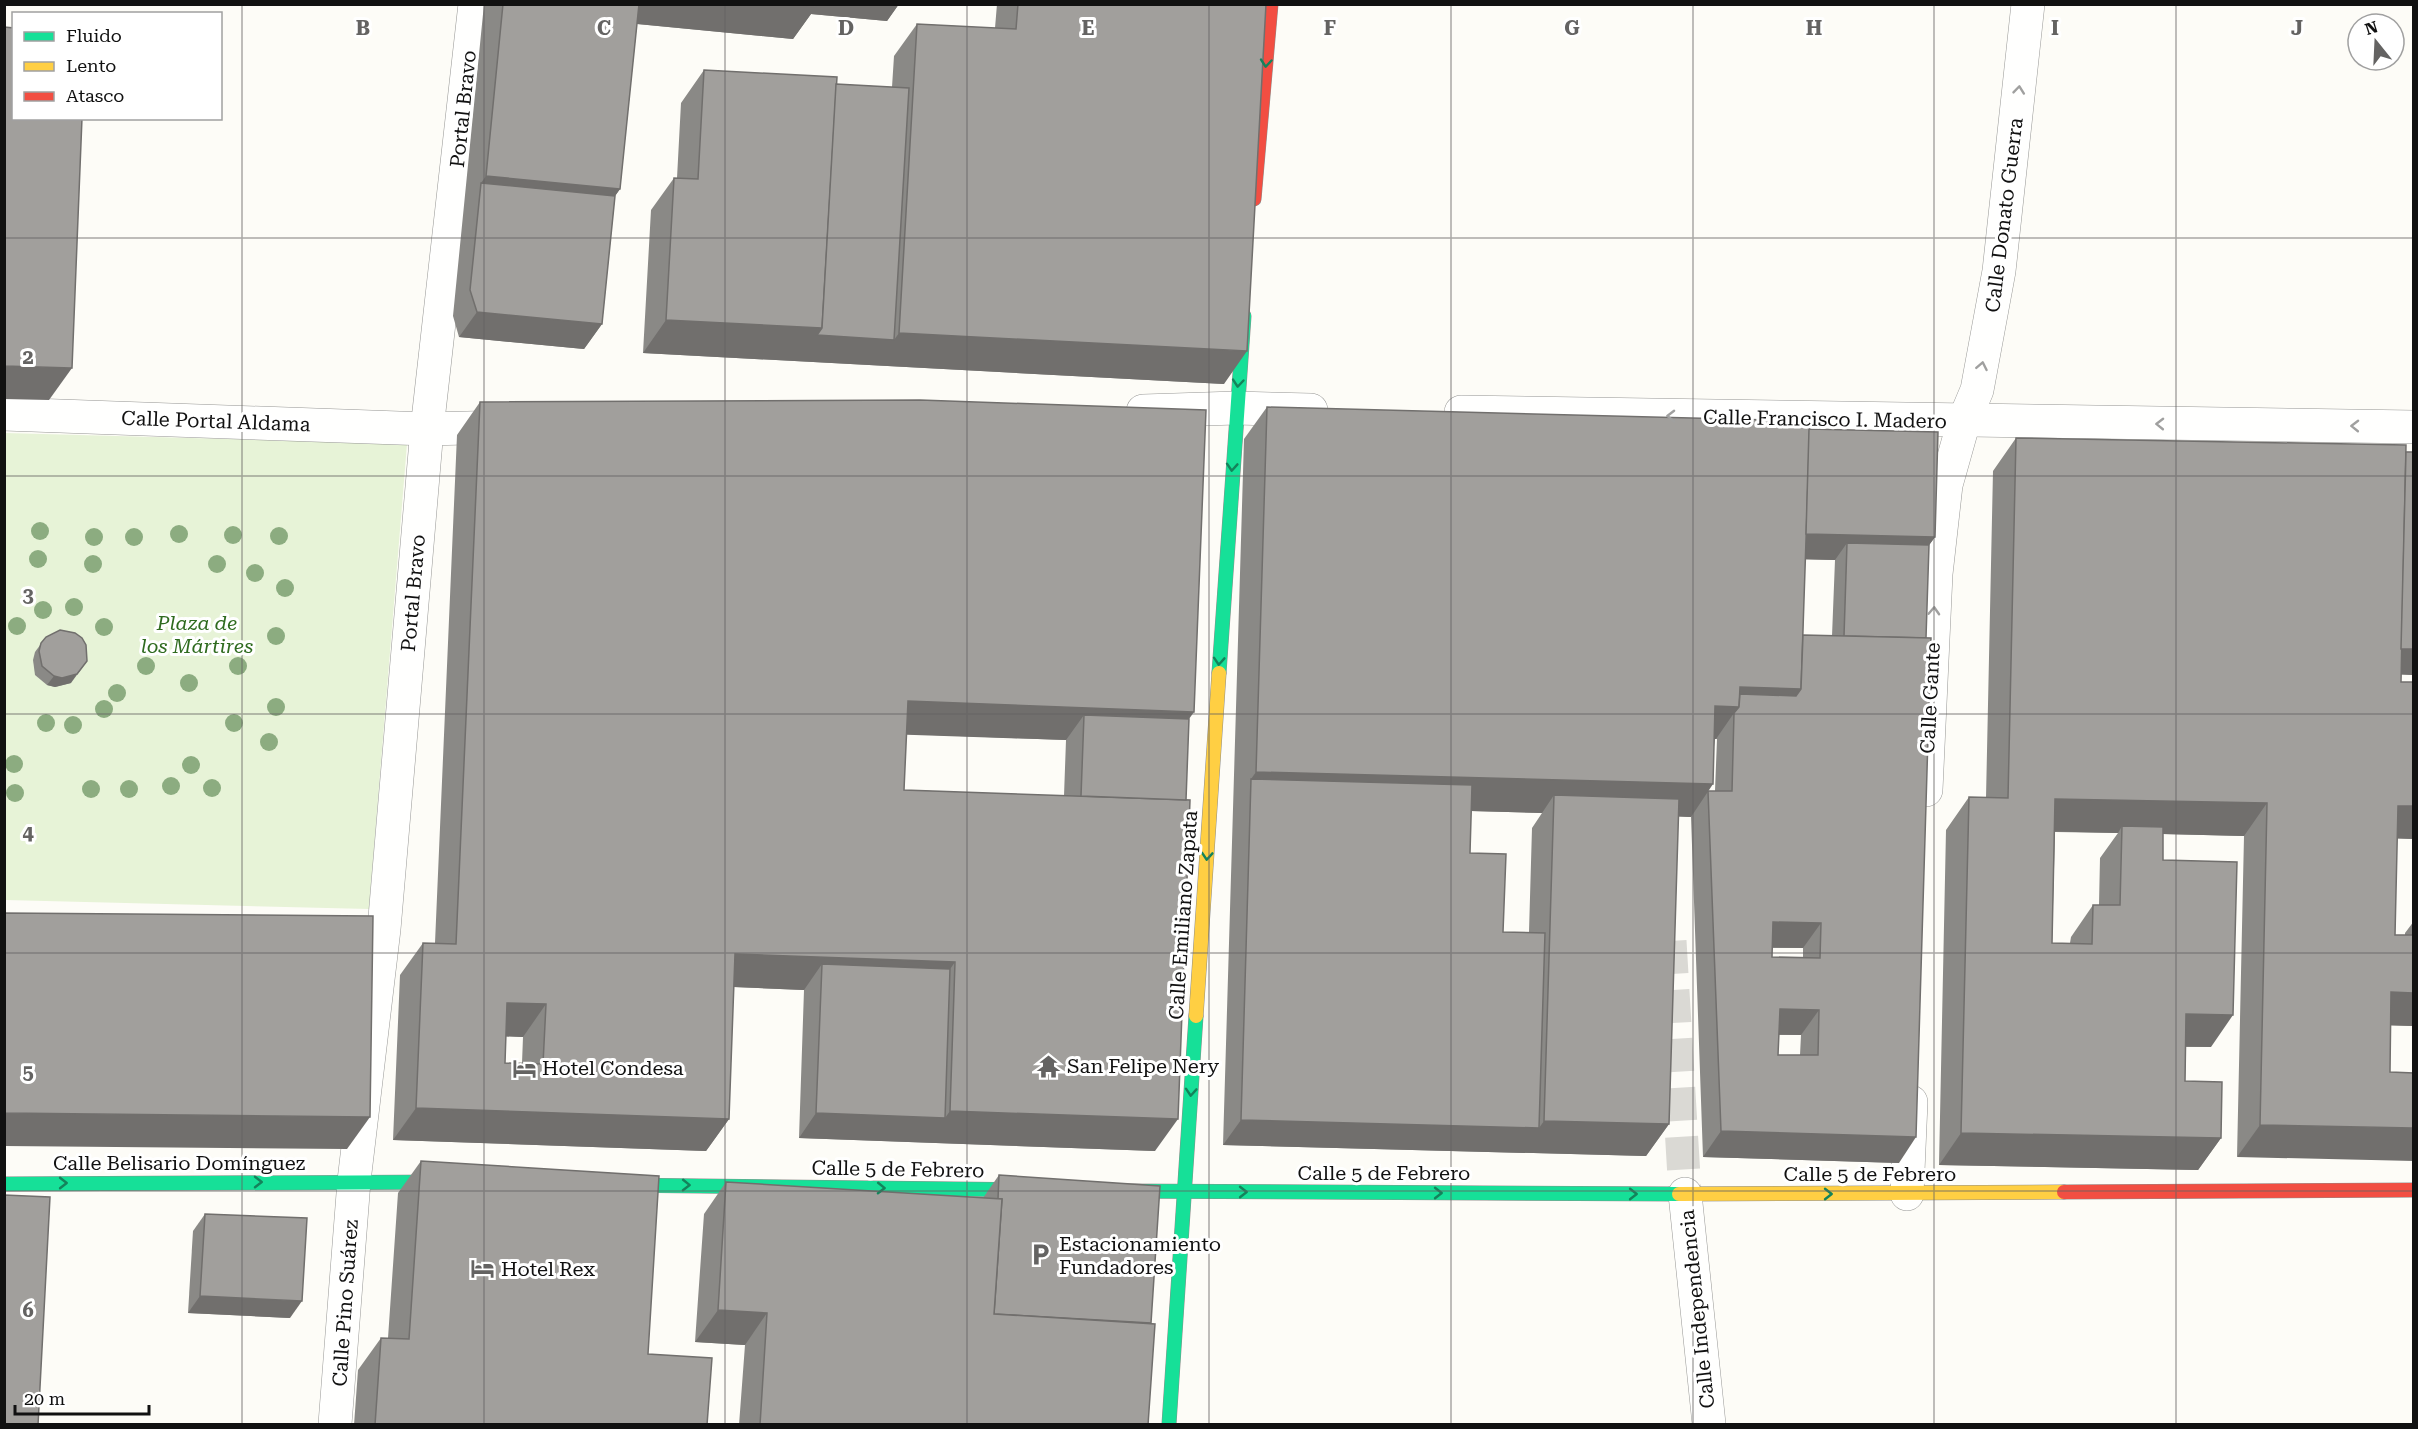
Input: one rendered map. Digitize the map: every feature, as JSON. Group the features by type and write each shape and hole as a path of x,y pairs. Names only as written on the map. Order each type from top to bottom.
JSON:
{"street":[{"name":"Portal Bravo","path":"354,1181 372,929 475,4"},
{"path":"1252,218 1271,4"},
{"name":"Calle Donato Guerra","path":"1964,421 1977,390 1999,271 2028,4"},
{"name":"Calle Emiliano Zapata","path":"1169,1425 1236,408 1245,302"},
{"path":"1117,411 1236,408 1343,410"},
{"name":"Calle Francisco I. Madero","path":"1427,412 2414,427"},
{"name":"Calle Portal Aldama","path":"4,414 427,429 534,426"},
{"name":"Calle Gante","path":"1924,824 1936,574 1946,485 1964,421"},
{"path":"1907,1194 1913,1074"},
{"path":"354,1181 461,1182"},
{"name":"Calle Belisario Domínguez","path":"4,1184 354,1181"},
{"name":"Calle Pino Suárez","path":"335,1425 354,1181"},
{"name":"Calle 5 de Febrero","path":"603,1184 1054,1190"},
{"name":"Calle 5 de Febrero","path":"1102,1191 1907,1194 2414,1190"},
{"name":"Calle Independencia","path":"1685,1194 1709,1425"}],"green space":[{"name":"Plaza de los Mártires","path":"5,433 407,444 369,909 5,900"}],"building":[{"path":"503,4 639,4 620,189 486,176"},
{"path":"793,4 816,4 816,7"},
{"path":"1018,4 1266,4 1247,351 899,333 917,24 1016,29"},
{"path":"4,27 12,28 12,120 82,120 72,368 4,366"},
{"path":"704,70 837,77 822,328 666,320 674,178 698,179"},
{"path":"836,84 909,88 894,340 817,335 822,328"},
{"path":"481,183 615,196 602,324 477,312 470,290"},
{"path":"920,400 1206,410 1194,712 908,701 904,790 1190,800 1178,1119 950,1111 955,962 735,954 729,1119 416,1108 423,943 456,944 480,402","holes":["507,1003 546,1004 543,1064 505,1063"]},
{"path":"1267,407 1810,421 1801,689 1740,687 1739,707 1715,706 1713,784 1256,772"},
{"path":"1809,429 1938,432 1935,537 1806,534"},
{"path":"2016,438 2406,445 2401,682 2414,682 2414,806 2398,806 2395,935 2414,935 2414,993 2391,992 2390,1072 2414,1073 2414,1128 2260,1125 2267,803 2055,799 2052,943 2092,944 2093,905 2120,905 2122,826 2163,827 2163,860 2237,862 2233,1015 2186,1014 2185,1081 2222,1082 2221,1138 1961,1133 1969,797 2008,798"},
{"path":"2406,452 2414,452 2414,649 2401,649"},
{"path":"1847,543 1929,545 1926,638 1844,636"},
{"path":"60,630 75,633 82,638 86,645 87,661 77,674 62,678 54,676 42,666 39,651 46,637"},
{"path":"1803,635 1931,638 1916,1137 1721,1131 1708,791 1732,791 1734,713 1739,707 1740,694 1796,696 1801,689","holes":["1773,922 1821,923 1820,958 1772,957","1780,1009 1819,1010 1818,1055 1778,1055"]},
{"path":"1084,715 1189,719 1186,800 1081,796"},
{"path":"1251,779 1472,785 1470,853 1506,854 1503,932 1545,933 1539,1128 1241,1120"},
{"path":"1554,795 1679,799 1669,1124 1544,1121"},
{"path":"4,913 373,916 370,1117 4,1113"},
{"path":"822,964 950,969 945,1118 816,1113"},
{"path":"421,1161 659,1176 648,1354 712,1358 707,1425 375,1425 381,1338 409,1339"},
{"path":"999,1175 1160,1186 1151,1323 994,1314 1002,1199 998,1199"},
{"path":"726,1182 1002,1199 994,1314 1155,1324 1148,1425 760,1425 767,1313 718,1310"},
{"path":"4,1195 50,1197 38,1425 4,1425"},
{"path":"205,1214 307,1218 302,1301 200,1296"}],"tunnel":[{"path":"1670,941 1685,1194"}],"traffic: fast":[{"path":"1219,673 1244,316"},
{"path":"1169,1424 1196,1016"},
{"path":"4,1184 450,1182"},
{"path":"615,1185 1035,1190"},
{"path":"1116,1191 1679,1194"}],"traffic: slow":[{"path":"1196,1016 1219,673"},
{"path":"1679,1194 2064,1192"}],"traffic: jam":[{"path":"1254,199 1271,4"},
{"path":"2064,1192 2414,1190"}],"place":[{"name":"San Felipe Nery","path":"1049,1066"},
{"name":"Hotel Condesa","path":"524,1068"},
{"name":"Estacionamiento Fundadores","path":"1041,1255"},
{"name":"Hotel Rex","path":"483,1269"}]}
